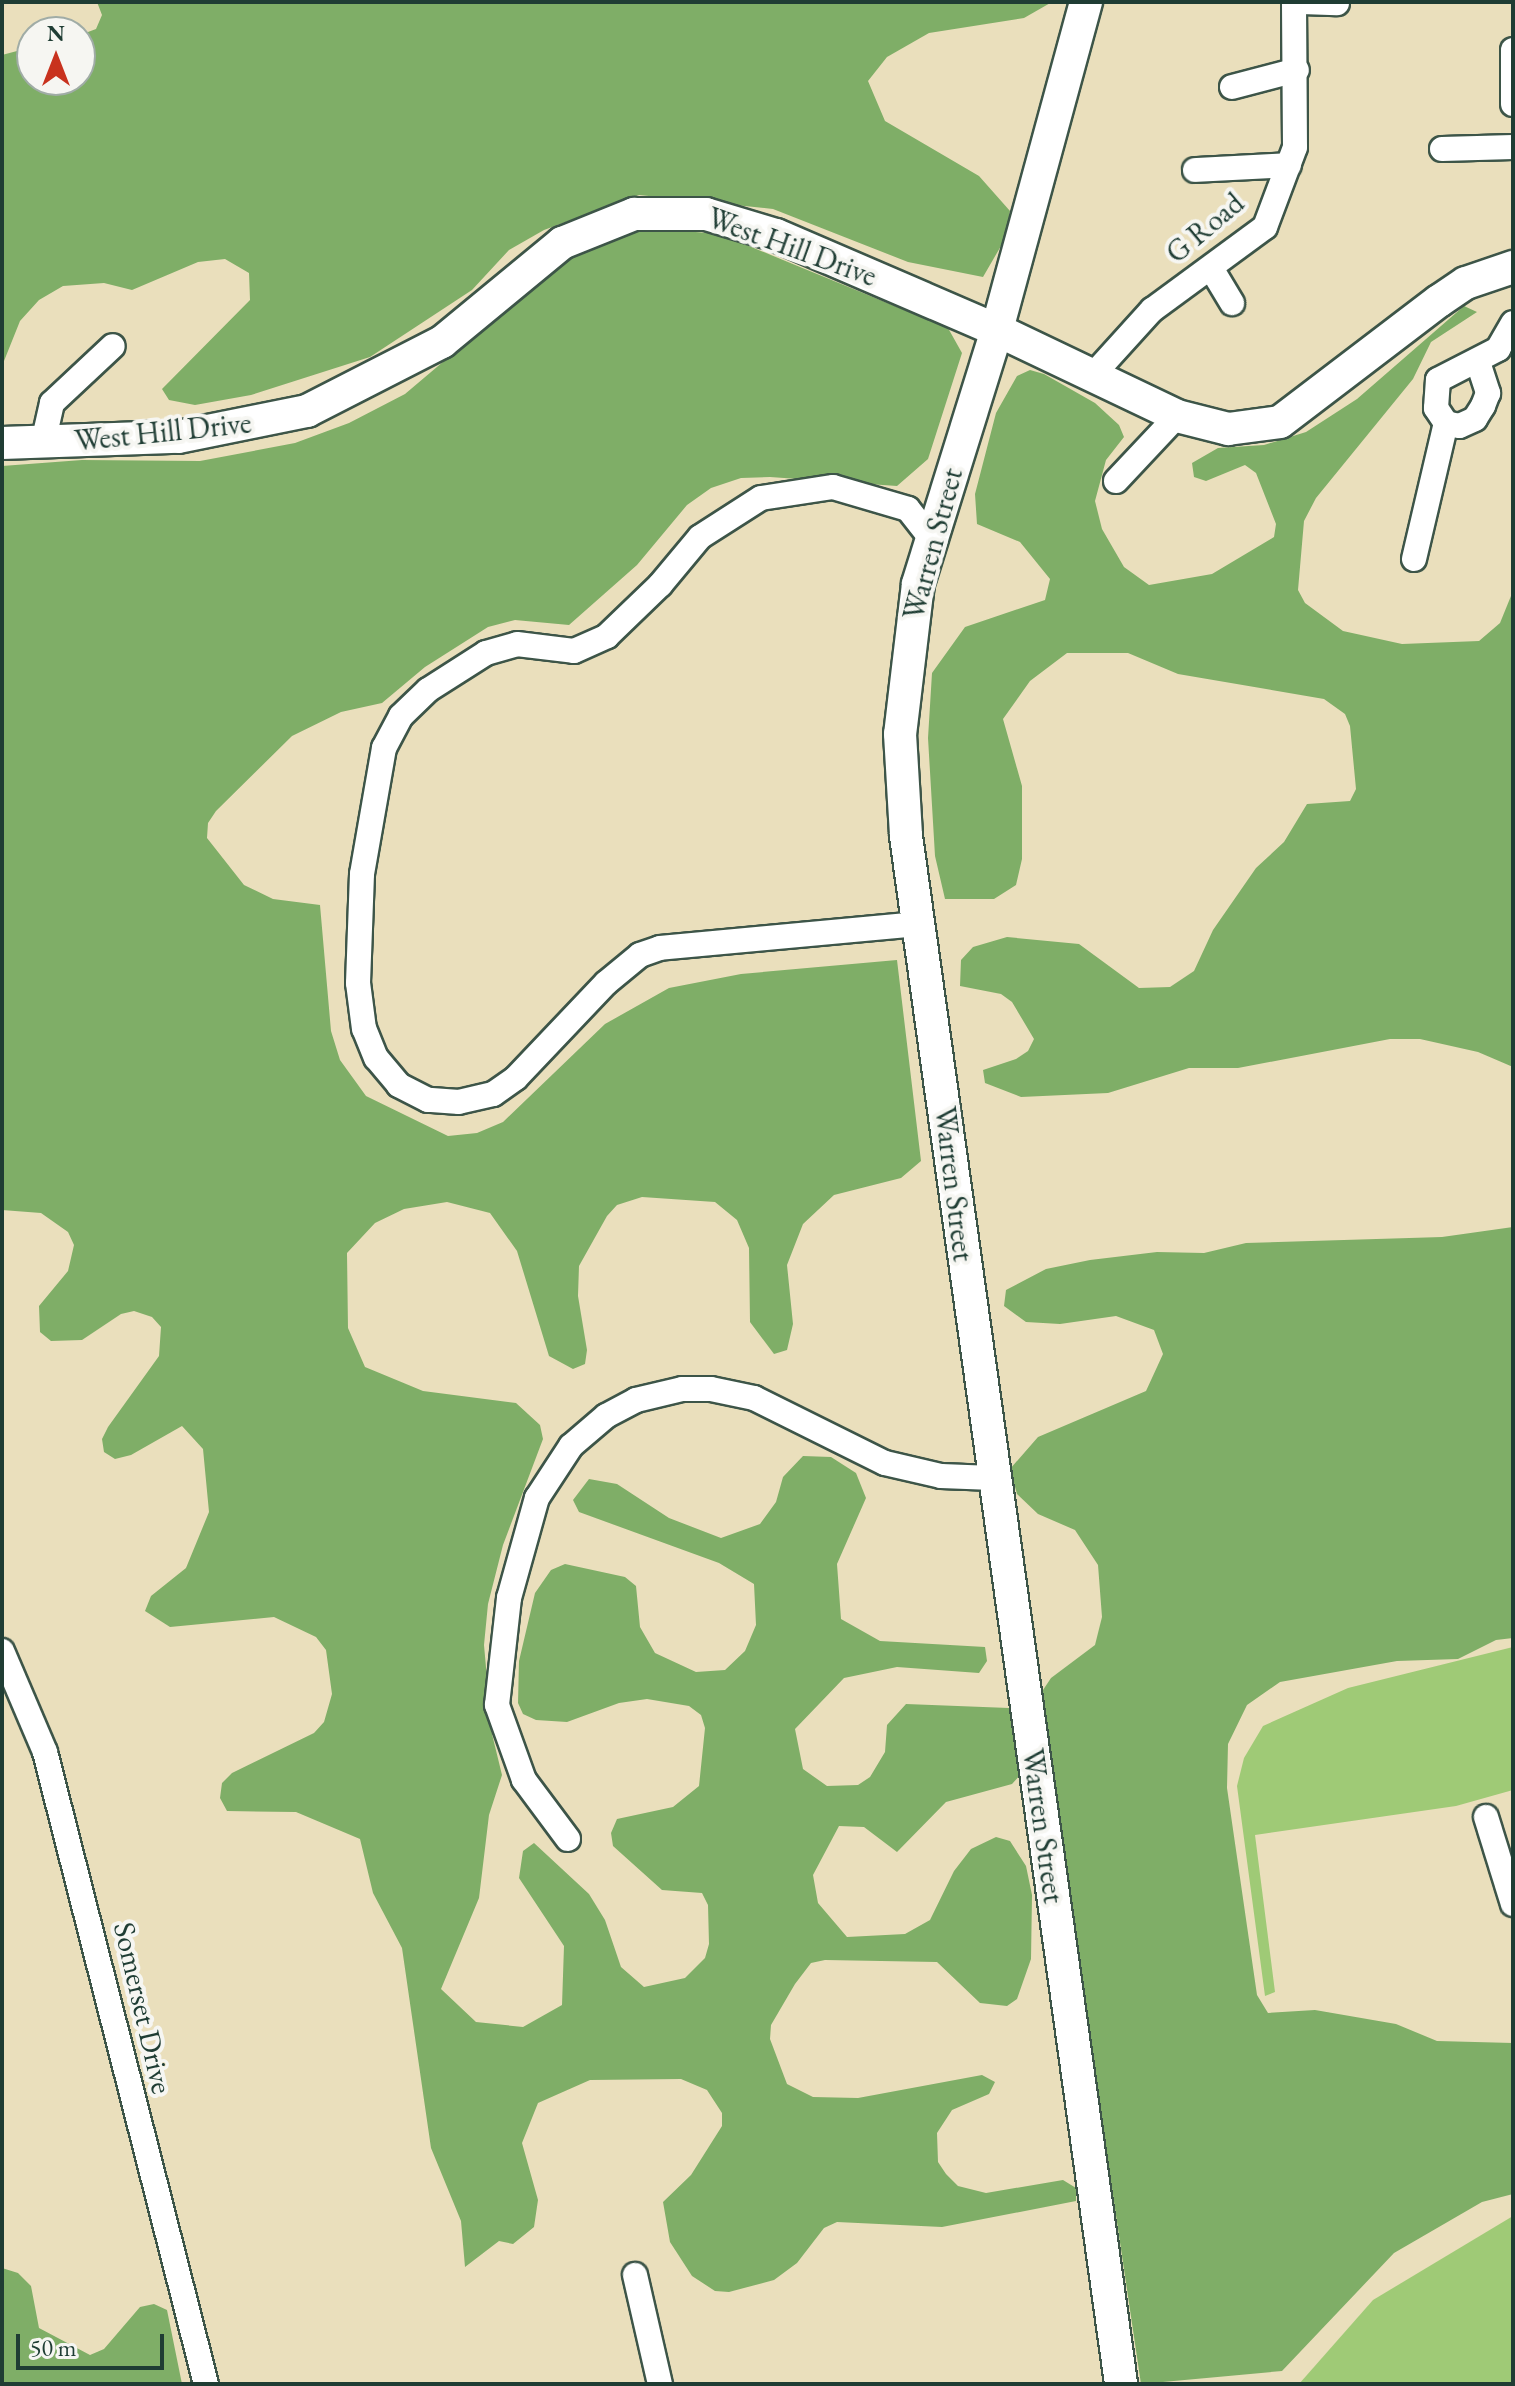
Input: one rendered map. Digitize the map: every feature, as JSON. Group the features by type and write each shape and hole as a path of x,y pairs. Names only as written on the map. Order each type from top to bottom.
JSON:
{"street":[{"name":"Warren Street","path":"1086,2 997,330 931,538 909,630 900,734 918,924 1121,2384"},
{"name":"G Road","path":"1093,375 1152,310 1190,297 1211,268 1265,227 1289,165 1297,70 1294,2"},
{"path":"1302,2 1337,3"},
{"path":"1512,89 1513,50"},
{"path":"1232,87 1297,70"},
{"path":"1442,149 1513,147"},
{"path":"1195,170 1289,165"},
{"name":"West Hill Drive","path":"2,443 178,437 307,411 442,342 562,243 634,214 671,210 740,222 997,330 1177,416 1228,429 1280,422 1448,295 1493,271 1513,267"},
{"path":"1211,268 1232,303"},
{"path":"1478,362 1488,393 1483,406 1475,419 1459,426 1446,423 1436,408 1438,380 1498,349 1513,323"},
{"path":"43,443 52,403 113,346"},
{"path":"1116,481 1177,416"},
{"path":"1414,559 1446,423"},
{"path":"918,924 660,948 640,955 606,983 516,1078 493,1094 459,1102 428,1100 399,1085 376,1058 364,1029 358,983 362,874 384,748 401,716 428,690 486,653 517,644 574,651 607,636 660,585 700,537 761,498 833,487 908,509 931,538"},
{"path":"568,1839 524,1780 506,1740 497,1705 498,1665 509,1598 537,1498 571,1446 606,1416 636,1400 682,1389 711,1389 754,1398 885,1463 941,1476 993,1478"},
{"name":"Somerset Drive","path":"4,1663 49,1767 206,2384"},
{"path":"1486,1817 1513,1904"},
{"path":"635,2275 660,2384"}],"green space":[{"path":"97,2 1052,2 1024,18 929,33 887,57 868,81 885,121 979,176 1010,211 1005,239 983,277 908,262 773,209 639,195 544,230 509,250 472,290 370,357 251,395 195,405 169,400 162,389 250,300 249,273 225,259 198,262 132,290 104,283 63,286 39,300 20,321 2,366 2,55 16,51 16,96 96,96 96,29 102,15"},
{"path":"635,227 720,234 948,328 962,353 928,459 897,486 770,477 741,478 711,488 687,505 637,565 569,625 515,620 488,627 425,667 382,703 341,712 292,736 216,811 208,823 207,838 244,885 273,899 320,905 331,1031 340,1060 366,1096 448,1136 477,1133 503,1122 605,1024 669,988 741,974 897,960 921,1161 901,1178 834,1195 803,1224 787,1265 793,1324 787,1350 774,1354 750,1322 749,1248 737,1220 715,1202 642,1197 617,1205 607,1216 579,1266 578,1296 587,1350 585,1364 573,1369 549,1356 517,1251 490,1213 447,1202 404,1209 375,1223 347,1253 348,1328 365,1367 423,1391 516,1403 540,1425 543,1439 503,1545 488,1604 484,1645 492,1734 502,1775 489,1815 479,1898 441,1989 476,2022 523,2027 562,2005 564,1946 519,1878 523,1851 534,1843 589,1894 605,1920 621,1967 644,1987 685,1978 705,1958 709,1944 708,1905 702,1893 662,1890 613,1846 611,1833 617,1819 673,1807 699,1786 705,1728 701,1715 689,1706 647,1699 619,1703 567,1722 536,1720 523,1714 518,1703 519,1661 535,1593 551,1570 565,1564 625,1577 636,1586 640,1627 655,1653 696,1672 725,1670 745,1651 756,1625 754,1584 719,1563 579,1512 573,1500 589,1479 617,1484 669,1518 721,1538 760,1524 776,1502 783,1477 803,1456 831,1457 856,1473 866,1498 837,1564 841,1619 880,1641 985,1647 987,1661 979,1673 897,1667 844,1678 795,1729 803,1769 827,1786 858,1785 870,1777 885,1752 887,1725 906,1704 1009,1708 1018,1718 1022,1773 1012,1784 946,1802 897,1852 864,1827 839,1826 813,1875 818,1903 847,1937 905,1934 930,1920 954,1871 971,1849 996,1837 1010,1841 1026,1866 1032,1895 1031,1959 1017,1999 1007,2006 980,2003 937,1962 825,1960 811,1963 795,1984 771,2025 770,2039 787,2084 813,2097 858,2098 982,2075 995,2082 989,2094 952,2110 937,2133 938,2162 946,2174 958,2186 986,2193 1063,2180 1076,2188 1076,2201 942,2227 837,2222 824,2228 797,2263 774,2280 729,2292 715,2291 692,2276 670,2242 663,2202 691,2175 722,2126 722,2113 707,2090 681,2079 590,2080 538,2103 522,2143 538,2200 534,2227 513,2244 499,2241 465,2267 461,2221 431,2148 402,1948 373,1893 360,1839 296,1812 227,1811 220,1798 222,1783 232,1773 314,1733 324,1722 332,1694 326,1650 316,1637 274,1617 170,1627 145,1611 151,1596 186,1568 209,1512 203,1449 182,1426 131,1455 115,1459 104,1452 102,1439 108,1427 159,1356 161,1327 152,1317 134,1311 121,1314 82,1340 51,1341 40,1332 39,1306 68,1271 74,1245 68,1232 41,1213 2,1210 2,466 82,460 200,461 295,443 349,423 405,394 591,237"},
{"path":"1464,306 1477,312 1431,342 1413,379 1316,498 1304,521 1298,590 1305,603 1343,631 1402,644 1479,641 1500,623 1513,591 1513,1067 1478,1052 1420,1039 1390,1039 1238,1068 1189,1068 1108,1093 1021,1097 985,1083 983,1070 1016,1059 1028,1051 1034,1039 1012,1002 1001,994 960,986 961,960 973,947 1007,937 1079,944 1139,988 1170,987 1194,971 1213,930 1256,868 1284,842 1307,804 1350,801 1356,789 1350,726 1345,714 1324,699 1178,674 1128,653 1067,653 1030,681 1003,719 1022,786 1022,859 1016,885 994,899 945,899 935,856 928,738 932,673 965,627 1045,600 1050,579 1020,542 977,524 975,494 996,413 1017,376 1030,370 1044,374 1095,403 1119,425 1124,437 1106,460 1095,501 1102,529 1124,567 1149,585 1212,574 1274,537 1276,524 1256,473 1245,465 1206,481 1194,477 1192,463 1218,448 1264,445 1306,432 1357,399"},
{"path":"1513,1227 1513,1638 1496,1640 1458,1659 1397,1661 1280,1682 1247,1705 1228,1744 1227,1788 1257,1995 1268,2013 1315,2010 1396,2024 1437,2041 1513,2043 1513,2194 1482,2202 1394,2253 1282,2371 1141,2384 1042,1716 1043,1690 1051,1678 1095,1645 1102,1617 1098,1565 1075,1530 1038,1514 1017,1494 1010,1469 1038,1437 1146,1391 1163,1354 1154,1330 1116,1316 1060,1324 1026,1322 1004,1306 1006,1290 1046,1269 1090,1260 1157,1252 1204,1253 1246,1243 1442,1237"},
{"path":"1513,1647 1513,1790 1456,1806 1255,1835 1275,1992 1265,1996 1237,1786 1244,1758 1263,1726 1348,1688"},
{"path":"1513,2216 1513,2384 1299,2384 1373,2300"},
{"path":"2,2268 18,2273 31,2286 39,2328 90,2355 104,2349 140,2307 154,2304 167,2310 182,2384 2,2384"}]}
